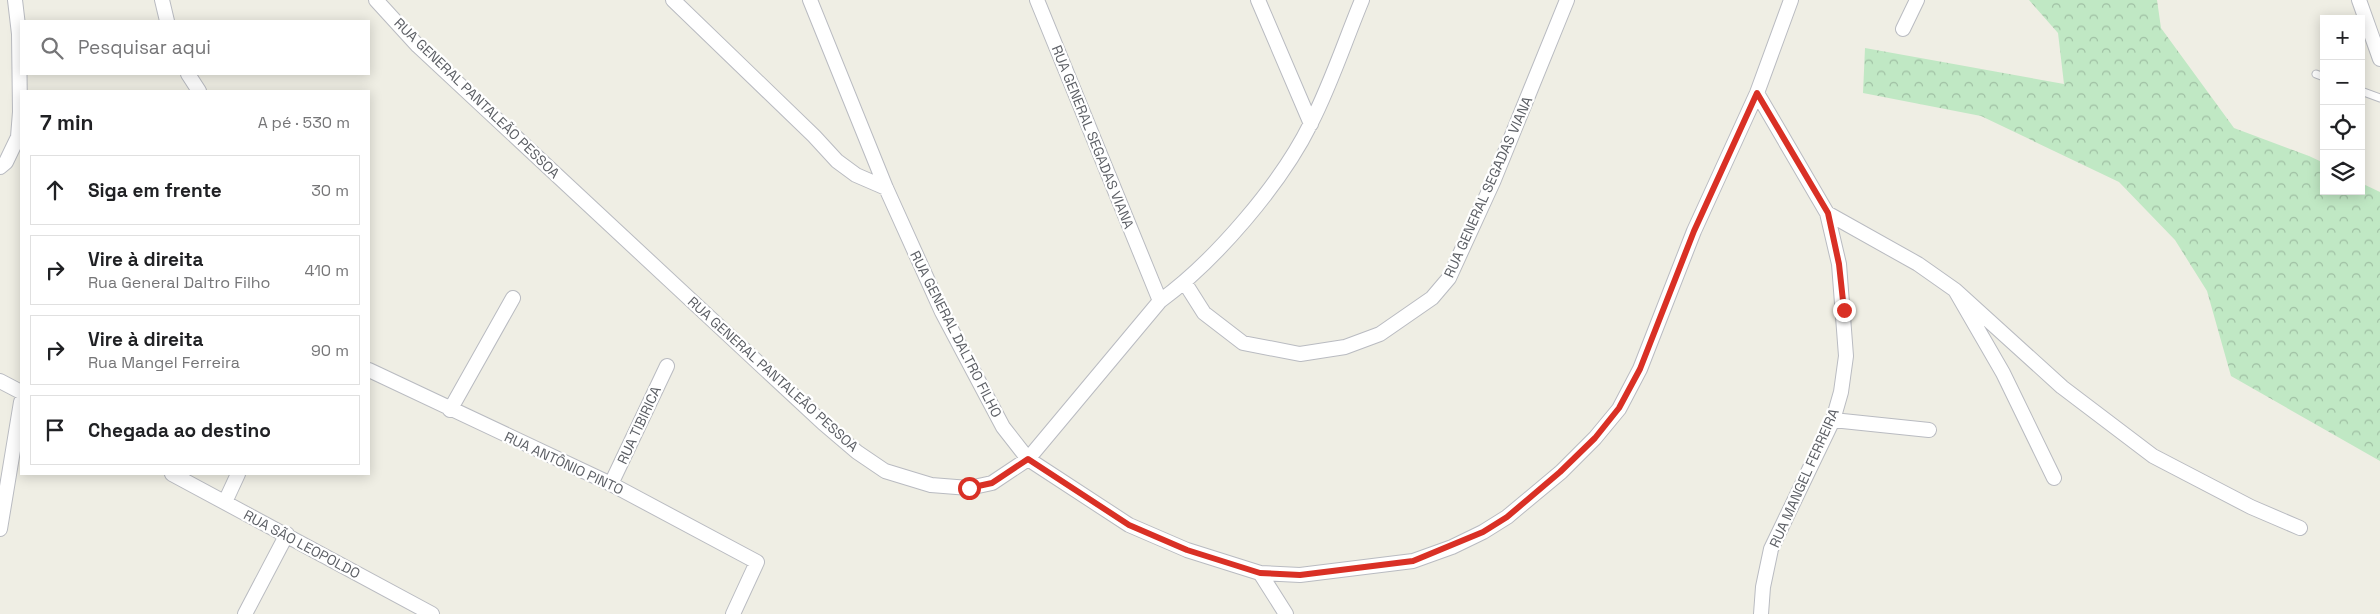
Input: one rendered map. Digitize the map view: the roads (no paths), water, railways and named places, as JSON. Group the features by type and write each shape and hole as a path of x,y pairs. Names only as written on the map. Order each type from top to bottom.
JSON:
{"street":[{"path":"0,167 6,162 18,137 20,112 19,34 15,0"},
{"path":"162,0 168,20"},
{"name":"RUA GENERAL PANTALEÃO PESSOA","path":"376,0 418,46 823,424 856,452 885,471 894,474 931,485 969,488 992,483 1028,459 1160,301 1185,283 1273,185 1311,124 1362,0"},
{"path":"673,0 837,160 856,175 886,188"},
{"name":"RUA GENERAL DALTRO FILHO","path":"810,0 886,188 942,312 1003,427 1028,459 1129,525 1187,550 1260,573 1300,575 1413,561 1483,532 1507,517 1560,472 1595,438 1619,408 1640,369 1694,231 1757,93 1791,0"},
{"name":"RUA GENERAL SEGADAS VIANA","path":"1037,0 1160,301"},
{"path":"1258,0 1311,124"},
{"name":"RUA GENERAL SEGADAS VIANA","path":"1185,283 1204,313 1243,343 1300,354 1345,347 1380,334 1432,298 1449,278 1493,182 1567,0"},
{"path":"1903,29 1917,0"},
{"path":"2359,0 2380,59"},
{"path":"189,75 197,90"},
{"name":"RUA MANGEL FERREIRA","path":"1757,93 1828,213 1839,264 1846,356 1841,392 1833,420 1772,549 1763,586 1761,614"},
{"path":"1828,213 1918,264 1955,290 2062,387 2152,456 2242,502 2300,528"},
{"path":"1955,290 2003,374 2054,478"},
{"path":"450,410 513,298"},
{"name":"RUA TIBIRICA","path":"611,484 667,366"},
{"name":"RUA ANTÔNIO PINTO","path":"370,370 450,410 611,484 757,562 733,614"},
{"path":"0,381 20,391"},
{"path":"0,529 20,408"},
{"path":"1833,420 1929,430"},
{"name":"RUA SÃO LEOPOLDO","path":"174,475 287,534 432,614"},
{"path":"225,502 238,475"},
{"path":"245,614 287,534"},
{"path":"1260,573 1286,614"}],"lane":[{"path":"2365,92 2380,98"}]}
